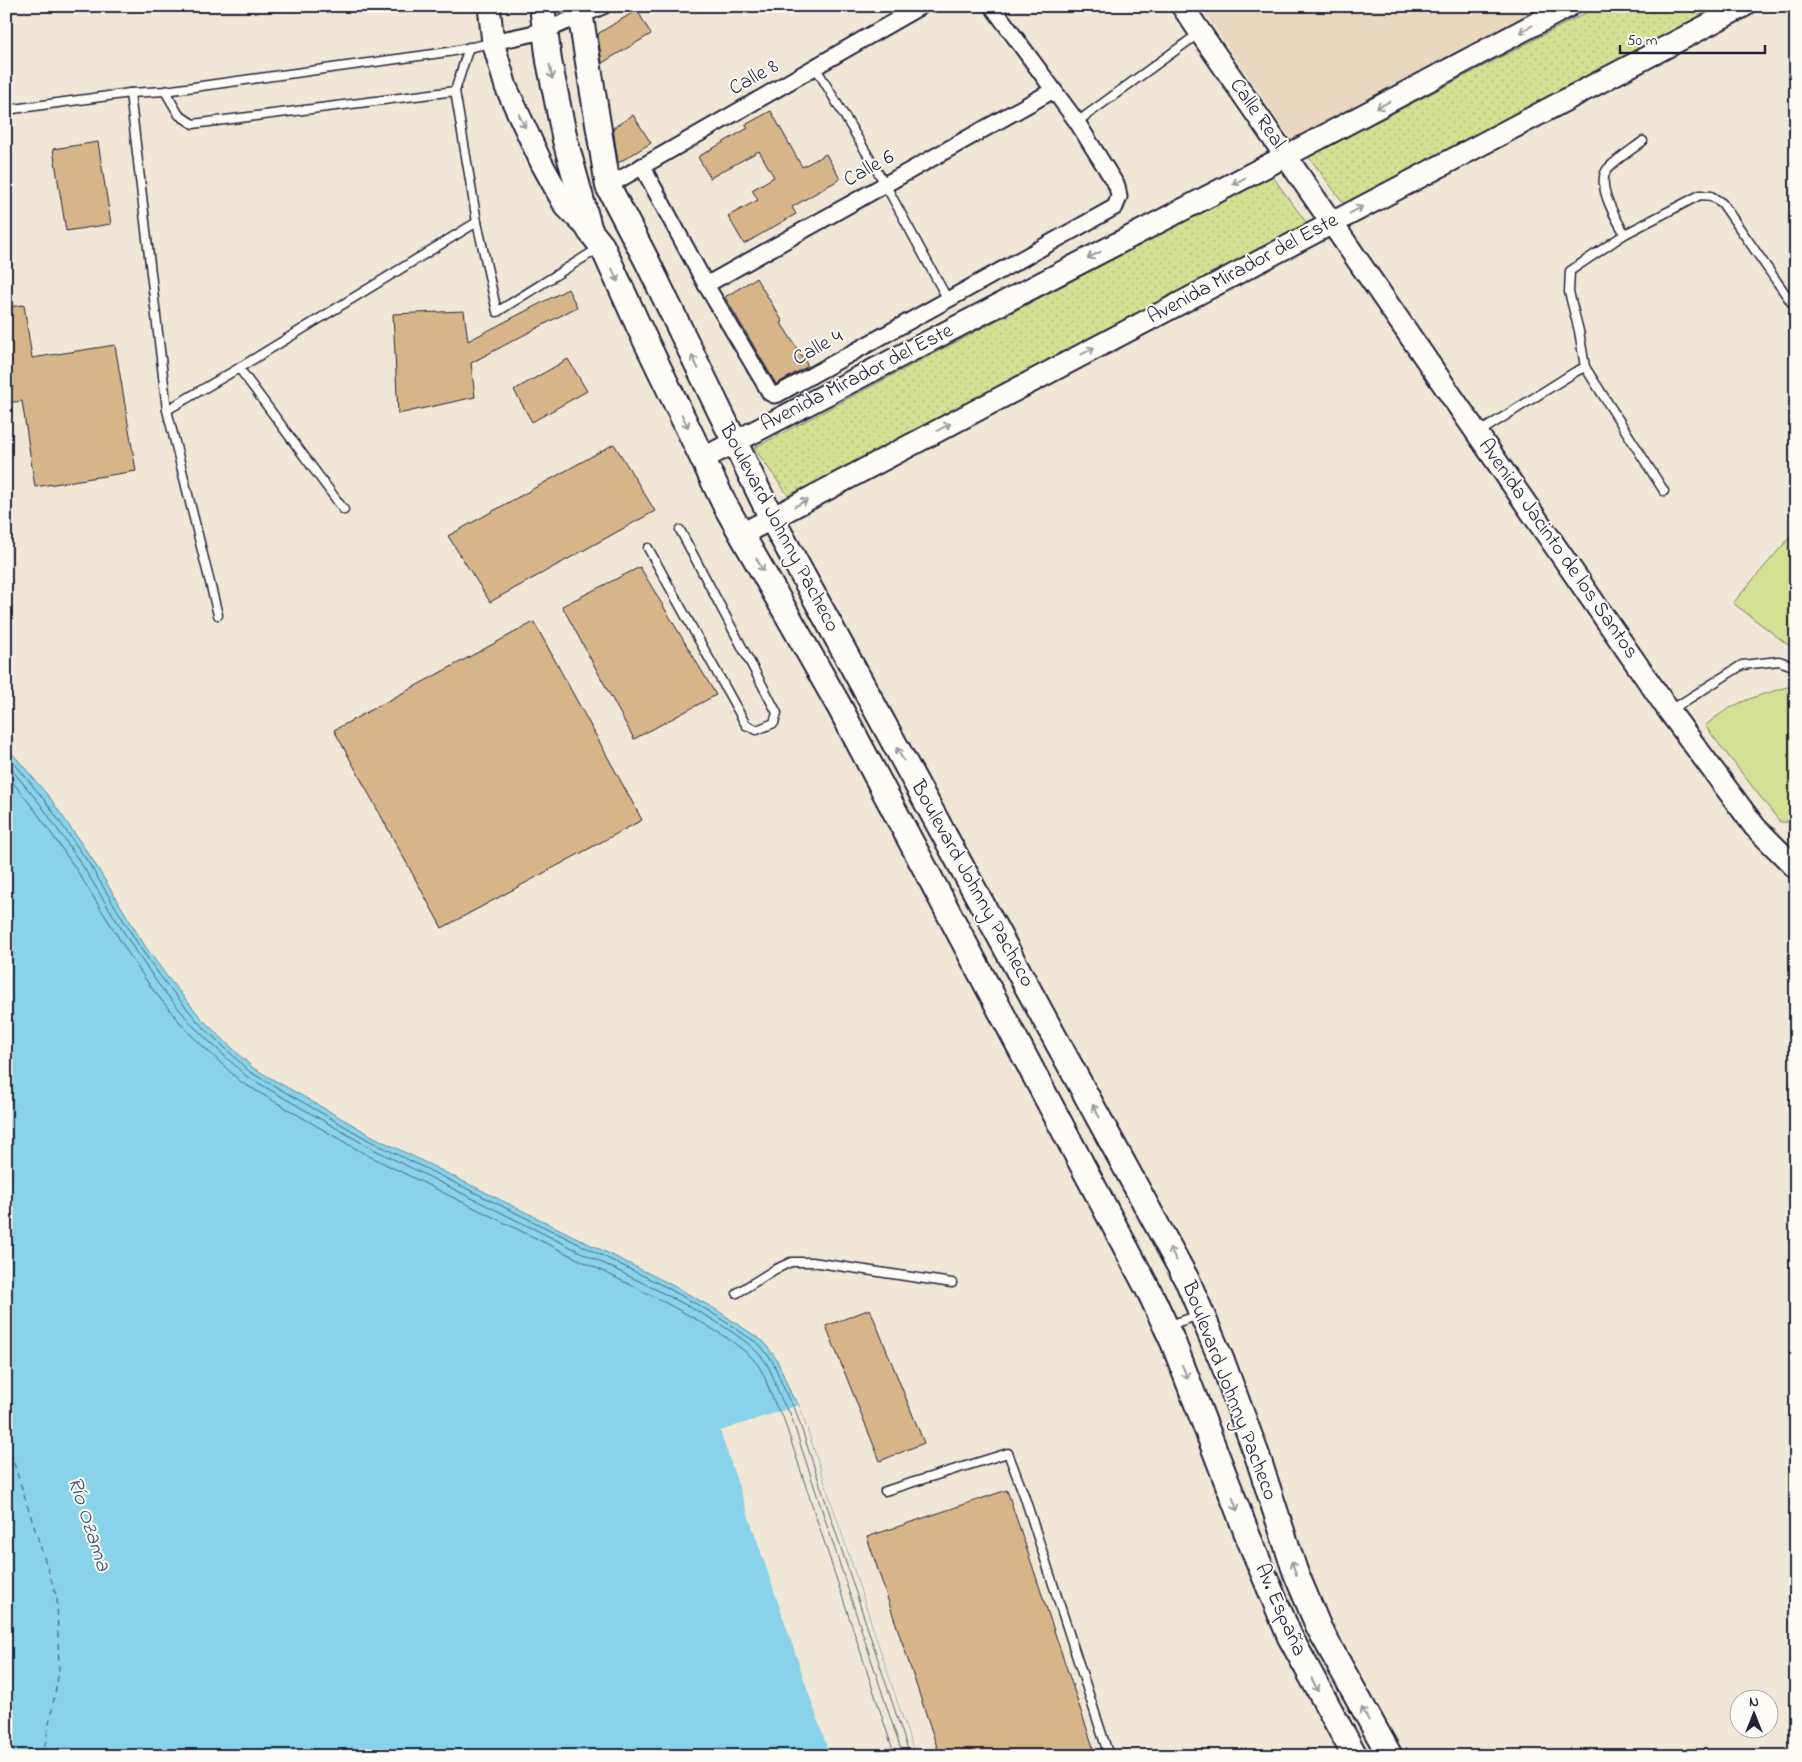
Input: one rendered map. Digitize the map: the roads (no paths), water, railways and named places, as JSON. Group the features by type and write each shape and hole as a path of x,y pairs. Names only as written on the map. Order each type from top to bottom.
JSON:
{"main road":[{"name":"Boulevard Johnny Pacheco","path":"542,6 544,31 565,140 596,238 704,458 725,505 839,706 1151,1295 1193,1392 1218,1459"},
{"name":"Boulevard Johnny Pacheco","path":"579,12 608,186 647,261 772,519 1166,1240 1202,1314 1258,1458 1295,1571 1319,1628 1390,1756"},
{"name":"Av. España","path":"1218,1459 1290,1638 1355,1756"}],"street":[{"path":"490,6 493,42 506,87 542,164 566,206 596,238"},
{"path":"493,42 544,31 579,12 603,6"},
{"name":"Calle 8","path":"608,186 921,6"},
{"path":"992,6 1052,91 1077,122"},
{"name":"Calle Real","path":"1182,6 1331,223"},
{"name":"Avenida Mirador del Este","path":"704,458 1286,156 1569,6"},
{"name":"Avenida Mirador del Este","path":"742,534 1744,6"},
{"name":"Calle 6","path":"706,284 1052,91"},
{"name":"Calle 4","path":"642,166 706,284 770,393 774,395 1115,207 1119,197 1117,186 1077,122"},
{"name":"Avenida Jacinto de los Santos","path":"1331,223 1669,711 1755,827 1796,868"}],"lane":[{"path":"1077,122 1200,32"},
{"path":"6,110 130,93 165,91 448,52 493,42"},
{"path":"469,47 455,91 477,222 497,312 596,238"},
{"path":"816,68 885,184 948,300"},
{"path":"165,91 180,115 193,124 455,91"},
{"path":"130,93 167,410 218,614"},
{"path":"1624,234 1608,201 1603,184 1606,170 1643,141"},
{"path":"1664,491 1585,367 1579,331 1569,292 1570,271 1624,234 1700,195 1711,196 1722,203 1796,310"},
{"path":"167,410 477,222"},
{"path":"1478,433 1585,367"},
{"path":"239,368 344,510"},
{"path":"648,548 746,725 757,730 774,723 777,713 680,530"},
{"path":"1669,711 1742,665 1779,661 1796,667"},
{"path":"737,1293 774,1270 791,1262 812,1262 952,1283"},
{"path":"1166,1327 1202,1314"},
{"path":"885,1491 1008,1453 1024,1495 1109,1756"}],"water":[{"name":"Río Ozama","path":"6,746 50,798 92,859 145,946 168,978 203,1020 253,1068 374,1137 668,1283 715,1309 764,1342 777,1360 792,1396 799,1405 915,1756 6,1756"}]}
